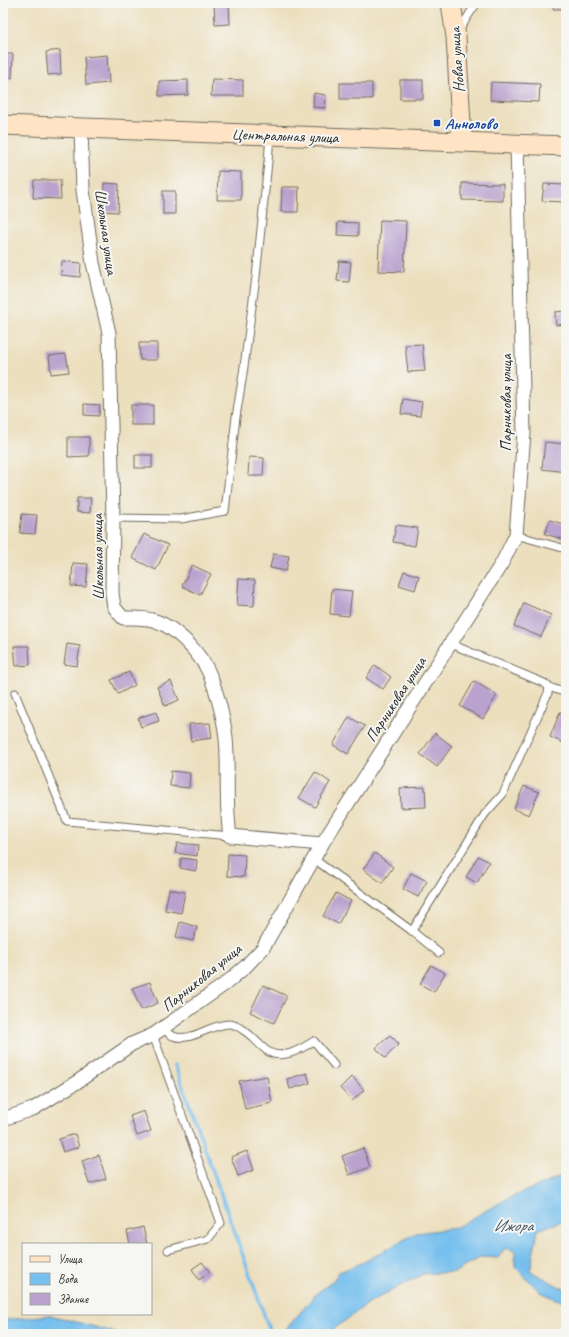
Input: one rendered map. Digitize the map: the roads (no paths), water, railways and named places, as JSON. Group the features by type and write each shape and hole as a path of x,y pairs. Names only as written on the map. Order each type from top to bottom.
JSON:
{"main road":[{"name":"Новая улица","path":"451,3 456,37 462,141"},
{"name":"Центральная улица","path":"3,125 566,146"}],"street":[{"name":"Школьная улица","path":"81,128 83,190 93,263 109,333 113,518 112,593 114,607 123,618 141,618 156,621 169,628 194,650 206,666 220,705 226,738 227,819 230,836"},
{"name":"Парниковая улица","path":"3,1119 33,1109 77,1082 132,1044 158,1032 225,984 245,967 263,948 322,844 502,563 516,535 524,433 517,144"},
{"path":"230,836 322,844"}],"lane":[{"path":"456,37 477,3"},
{"path":"113,518 181,519 225,511 236,417 256,277 270,135"},
{"path":"516,535 566,549"},
{"path":"451,644 544,682 549,687 566,693"},
{"path":"412,931 482,820 503,794 548,693 549,687"},
{"path":"15,693 67,820 230,836"},
{"path":"314,859 412,931 439,953"},
{"path":"158,1032 183,1038 230,1024 248,1032 267,1051 274,1054 281,1055 299,1050 314,1041 334,1065"},
{"path":"158,1032 220,1223 208,1239 168,1250"}],"water":[{"name":"Ижора","path":"566,1172 566,1223 562,1221 538,1230 530,1271 566,1290 566,1303 540,1292 515,1267 515,1251 505,1248 498,1258 481,1257 455,1272 423,1274 370,1302 327,1334 279,1334 286,1329 318,1292 332,1282 339,1272 362,1263 416,1233 455,1228 505,1200 557,1178"},
{"path":"50,1315 121,1334 3,1334 3,1320"}],"waterway":[{"path":"175,1065 271,1334"}],"place":[{"name":"Аннолово","path":"437,123"}]}
